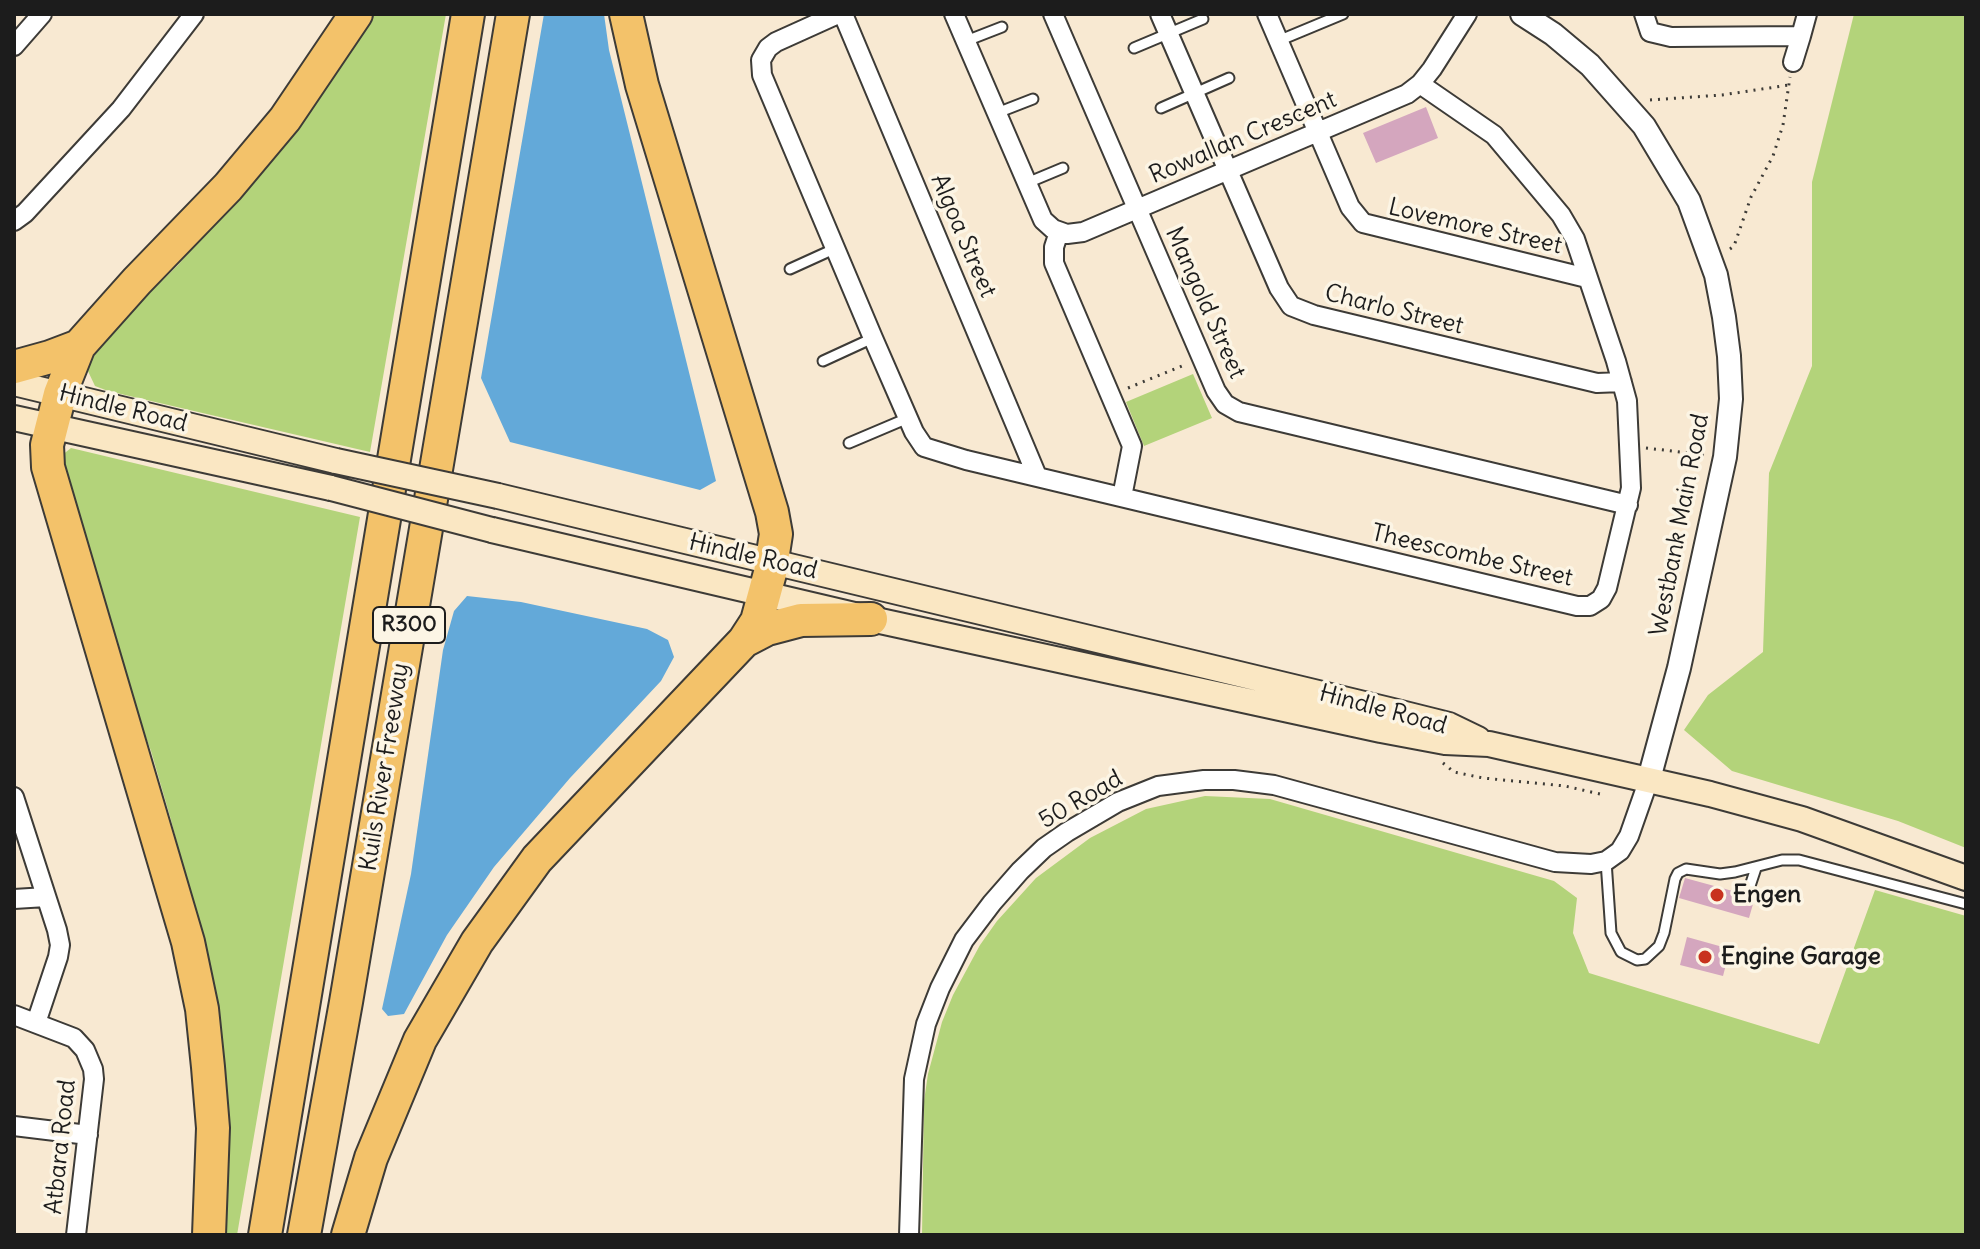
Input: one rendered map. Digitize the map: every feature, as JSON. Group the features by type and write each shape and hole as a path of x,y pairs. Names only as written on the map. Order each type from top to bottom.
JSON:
{"highway":[{"path":"209,1235 213,1128 199,996 188,942 48,467 47,445 60,394 79,346 228,187 285,119 356,14"},
{"name":"Kuils River Freeway","path":"265,1235 468,14"},
{"name":"Kuils River Freeway","path":"304,1235 513,14"},
{"path":"348,1235 371,1158 415,1051 440,1002 477,942 537,859 744,641 757,621 765,593 776,534 772,512 642,85 626,14"},
{"path":"14,367 79,346"},
{"path":"744,641 767,629 801,620 871,619"}],"main road":[{"name":"Hindle Road","path":"14,383 1389,710 1449,725 1489,744"},
{"name":"Hindle Road","path":"14,418 331,488 492,530 871,619 1381,730 1445,742 1489,744 1649,779 1779,812 1966,878"}],"street":[{"path":"14,46 42,14"},
{"path":"14,221 25,213 121,109 194,14"},
{"name":"Theescombe Street","path":"840,14 776,42 764,54 762,75 834,249 919,441 935,452 1122,497 1583,607 1596,603 1605,594 1628,505 1630,446 1627,401 1587,278 1569,226 1506,147 1494,135 1420,84"},
{"name":"Algoa Street","path":"840,14 1037,476"},
{"path":"954,14 1043,220 1059,232 1054,247 1054,263 1132,446 1122,497"},
{"name":"Mangold Street","path":"1053,14 1216,391 1231,409 1628,505"},
{"name":"Charlo Street","path":"1160,14 1284,299 1297,310 1597,383 1622,382"},
{"name":"Lovemore Street","path":"1267,14 1350,207 1363,223 1587,278"},
{"name":"Rowallan Crescent","path":"1059,232 1083,232 1407,94 1420,84 1467,14"},
{"name":"Westbank Main Road","path":"1522,14 1553,34 1590,65 1644,126 1689,201 1716,275 1724,317 1731,399 1725,457 1679,668 1649,779"},
{"path":"1644,14 1650,32 1671,37 1801,36"},
{"path":"1793,62 1807,14"},
{"path":"1606,861 1620,851 1629,836 1649,779"},
{"name":"50 Road","path":"909,1235 914,1079 926,1024 952,964 964,940 1020,871 1044,848 1118,802 1158,786 1234,780 1289,789 1555,862 1591,864 1606,861"},
{"path":"14,797 57,930 60,951 36,1023"},
{"path":"14,899 46,897"},
{"name":"Atbara Road","path":"14,1015 74,1038 90,1059 94,1079 76,1235"},
{"path":"14,1126 88,1135"}],"lane":[{"path":"1278,41 1343,14"},
{"path":"1134,48 1203,19"},
{"path":"966,41 1002,27"},
{"path":"1161,108 1229,78"},
{"path":"997,113 1033,99"},
{"path":"1027,183 1063,168"},
{"path":"790,269 834,249"},
{"path":"823,361 873,338"},
{"path":"849,443 908,418"},
{"path":"1606,861 1611,933 1614,942 1627,957 1637,960 1650,956 1659,946 1675,879 1686,869 1720,874 1782,860 1799,860 1966,904"},
{"path":"1747,895 1756,868"}],"path":[{"path":"1730,249 1734,246 1751,197 1773,156 1783,125 1793,62"},
{"path":"1650,100 1722,95 1789,85"},
{"path":"1116,392 1196,361"},
{"path":"1630,446 1709,455"}],"green space":[{"path":"370,14 446,14 370,452 95,386 86,367 95,346 178,265 254,178"},
{"path":"1854,14 1966,14 1966,848 1898,821 1732,771 1684,730 1708,695 1763,652 1769,473 1812,366 1812,182"},
{"path":"1193,374 1212,418 1144,446 1126,402"},
{"path":"71,448 360,517 237,1235 223,1235 207,961 171,820 133,703 61,456"},
{"path":"1205,796 1270,799 1554,881 1577,898 1573,933 1589,973 1819,1044 1875,890 1966,916 1966,1235 922,1235 924,1101 928,1074 942,1022 980,945 1036,878 1090,838 1146,809"}],"water":[{"path":"544,14 604,14 609,50 716,481 700,490 510,442 481,378"},
{"path":"467,596 521,602 647,629 668,640 674,657 661,681 570,778 494,867 447,935 404,1014 388,1016 382,1009 411,874 443,650 454,611"}],"building":[{"path":"1426,107 1438,138 1376,163 1363,133"},
{"path":"1685,878 1740,893 1745,902 1755,897 1749,918 1679,898"},
{"name":"Engine Garage","path":"1687,937 1730,949 1723,976 1680,965"}],"place":[{"name":"Engen","path":"1717,895"},
{"name":"Engine Garage","path":"1705,957"}]}
